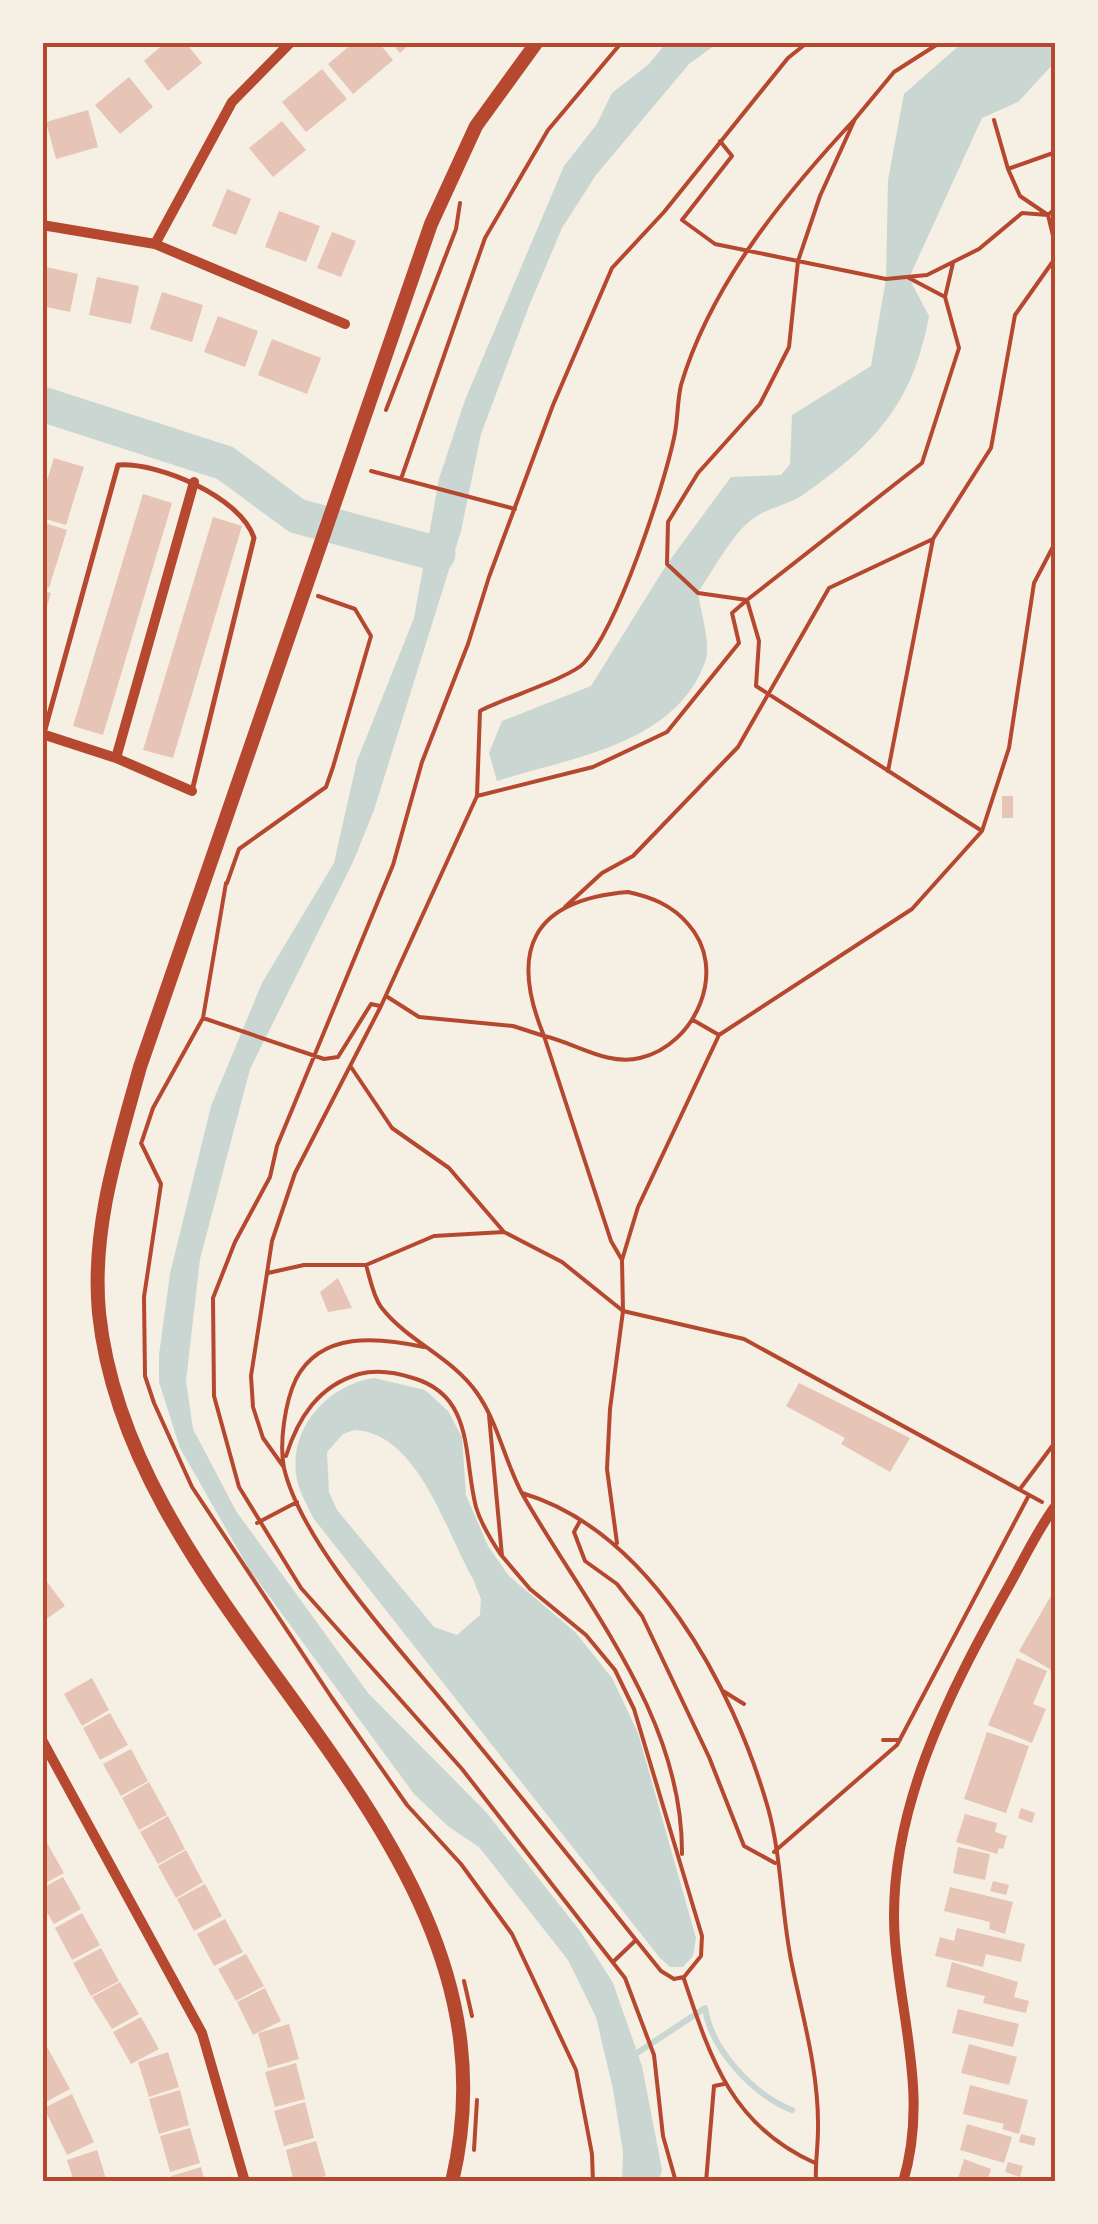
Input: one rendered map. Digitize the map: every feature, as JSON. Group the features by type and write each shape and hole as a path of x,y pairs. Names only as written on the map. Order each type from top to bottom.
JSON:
{"main road":[{"path":"452,2182 463,2110 462,2053 453,1998 430,1926 370,1813 211,1578 147,1472 120,1410 99,1312 102,1215 140,1067 330,514 455,168 503,85 537,42"}],"street":[{"path":"155,244 232,102 292,42"},
{"path":"42,225 155,244 345,324"},
{"path":"116,758 194,482"},
{"path":"43,734 116,758 192,790"},
{"path":"903,2182 917,2107 895,1937 897,1885 907,1825 958,1676 1054,1506"},
{"path":"42,1740 202,2033 245,2182"}],"lane":[{"path":"43,734 118,465 137,464 194,482 250,526 254,538 192,790"}],"path":[{"path":"401,480 484,238 525,164 622,42"},
{"path":"676,2182 664,2136 654,2055 625,1978 462,1769 301,1588 257,1523 239,1488 214,1396 213,1298 235,1242 270,1177 277,1146 393,864 422,762 515,510 612,268 788,58 808,42"},
{"path":"283,1466 297,1422 336,1384 371,1371 426,1382 448,1399 464,1426 478,1512 502,1556 530,1589 586,1635 616,1670 634,1709 702,1936 701,1956 684,1978 674,1979 661,1971 383,1629 314,1534 283,1466 263,1438 253,1407 251,1376 272,1242 295,1173 386,996 478,796 480,711 582,666 610,628 674,439 681,386 703,332 748,251 802,176 894,72 941,42"},
{"path":"748,600 698,592 667,564 668,522 698,473 760,404 790,347 798,261 820,196 856,119"},
{"path":"994,120 1020,196 1048,215 1056,248"},
{"path":"720,142 732,156 682,220 716,244 886,279 909,278 953,262 979,249 1022,213 1048,215 1056,208"},
{"path":"1008,169 1056,152"},
{"path":"386,411 456,229 461,200"},
{"path":"888,770 933,539 991,448 1015,315 1056,257"},
{"path":"478,796 593,767 667,732 739,643 732,612 922,463 959,348 945,297 953,262"},
{"path":"909,278 945,297"},
{"path":"371,471 515,510"},
{"path":"622,1260 611,1241 531,1004 525,970 534,936 602,873 633,856 738,748 829,588 933,539"},
{"path":"618,1542 608,1469 622,1312 622,1260 638,1207 719,1035 912,909 982,832 1009,748 1034,583 1056,541"},
{"path":"323,598 356,609 372,636 330,777 326,787 239,849 225,882 202,1018 153,1108 141,1143 161,1184 144,1297 146,1376 192,1487 237,1558 384,1775 461,1864 512,1934 576,2070 592,2154 592,2182"},
{"path":"748,600 759,642 756,686 982,832"},
{"path":"386,996 419,1017 513,1026 618,1060 640,1058 667,1047 693,1020 703,1000 706,963 690,925 656,899 628,892 604,894 556,915"},
{"path":"202,1018 324,1059 338,1057 346,1048 371,1004 381,1006"},
{"path":"693,1020 719,1035"},
{"path":"351,1067 392,1128 450,1168 504,1232 562,1262 622,1312 744,1339 1054,1506"},
{"path":"134,1144 141,1143"},
{"path":"268,1273 304,1264 366,1265 434,1236 504,1232"},
{"path":"366,1265 380,1306 424,1347 455,1366 489,1416 521,1492 611,1632 639,1688 670,1780 682,1829 682,1860"},
{"path":"283,1466 288,1397 306,1362 341,1344 370,1337 424,1347"},
{"path":"489,1416 502,1556"},
{"path":"1020,1489 1056,1441"},
{"path":"521,1492 561,1504 580,1521 618,1542 679,1619 724,1690 769,1811 792,1964 808,2030 818,2127 816,2182"},
{"path":"774,1852 867,1775 900,1740 1029,1495"},
{"path":"257,1523 297,1502"},
{"path":"580,1521 574,1532 585,1561 617,1584 642,1616 709,1757 744,1846 776,1863"},
{"path":"724,1690 744,1704"},
{"path":"883,1740 900,1740"},
{"path":"613,1961 636,1940"},
{"path":"462,1974 473,2026"},
{"path":"684,1978 724,2084 760,2132 815,2164"},
{"path":"706,2182 714,2086 724,2084"},
{"path":"471,2163 478,2095"}],"shaded area":[{"path":"666,43 718,43 689,64 596,175 562,228 529,306 481,434 461,531 374,810 353,862 250,1069 200,1259 186,1381 193,1429 236,1511 368,1693 486,1812 580,1931 613,1983 642,2066 662,2170 658,2181 622,2181 623,2152 596,2017 568,1960 479,1847 449,1827 414,1794 249,1569 180,1448 159,1382 159,1355 170,1274 211,1106 262,983 334,863 357,761 414,618 439,479 465,400 564,166 597,124 612,93 649,64"},
{"path":"962,43 1055,43 1055,62 1018,102 982,118 909,278 929,316 913,374 901,398 871,439 851,458 798,498 754,518 731,542 698,592 706,637 705,662 691,690 670,712 618,744 497,781 489,753 502,721 591,686 667,564 731,477 781,475 790,464 792,415 871,366 886,279 888,180 904,94"},
{"path":"374,1378 425,1390 448,1411 462,1437 466,1495 488,1546 509,1576 575,1632 612,1678 638,1733 696,1938 693,1956 683,1967 670,1967 660,1958 314,1519 297,1480 299,1440 328,1399 357,1382","holes":["354,1430 376,1435 413,1466 473,1579 481,1599 480,1615 457,1635 434,1627 337,1510 329,1492 327,1452 343,1434"]}],"building":[{"path":"166,42 185,42 202,63 168,91 144,61"},
{"path":"354,42 378,42 393,60 353,94 328,64"},
{"path":"391,42 412,42 400,53"},
{"path":"322,69 347,99 306,132 282,102"},
{"path":"129,77 153,107 120,134 95,105"},
{"path":"88,110 98,147 56,159 46,122"},
{"path":"282,121 306,150 273,177 249,148"},
{"path":"227,189 251,199 236,235 212,226"},
{"path":"279,211 320,226 306,262 265,247"},
{"path":"332,232 356,241 341,277 317,268"},
{"path":"42,266 78,274 70,312 42,306"},
{"path":"97,277 139,286 131,324 89,315"},
{"path":"162,292 203,305 192,342 150,329"},
{"path":"218,316 258,331 245,367 204,352"},
{"path":"272,339 321,358 307,394 258,375"},
{"path":"54,458 84,467 66,525 42,518 42,496"},
{"path":"143,494 172,503 103,735 73,726"},
{"path":"213,517 242,526 173,758 143,750"},
{"path":"42,522 67,530 49,588 42,586"},
{"path":"42,590 51,593 44,616 42,616"},
{"path":"1002,796 1013,796 1013,818 1002,818"},
{"path":"338,1278 352,1308 328,1312 320,1292"},
{"path":"799,1383 910,1438 890,1472 841,1444 845,1438 786,1406"},
{"path":"42,1575 65,1606 42,1622"},
{"path":"1052,1594 1056,1596 1053,1671 1019,1651"},
{"path":"1017,1658 1047,1671 1033,1704 1046,1709 1032,1743 988,1725"},
{"path":"92,1678 109,1710 82,1726 64,1694"},
{"path":"110,1713 128,1745 100,1760 83,1728"},
{"path":"987,1732 1029,1746 1006,1813 964,1799"},
{"path":"131,1749 148,1781 121,1796 103,1764"},
{"path":"149,1782 167,1815 139,1830 122,1798"},
{"path":"1021,1808 1035,1813 1032,1823 1018,1818"},
{"path":"965,1814 997,1823 995,1832 1007,1836 1003,1849 999,1848 997,1854 956,1842"},
{"path":"168,1816 185,1849 158,1864 140,1832"},
{"path":"46,1841 64,1873 42,1885 42,1843"},
{"path":"958,1847 990,1854 985,1880 953,1873"},
{"path":"186,1850 203,1882 176,1898 158,1866"},
{"path":"63,1877 81,1909 54,1924 42,1904 42,1888"},
{"path":"993,1881 1009,1885 1006,1895 990,1891"},
{"path":"205,1884 222,1916 194,1931 177,1899"},
{"path":"950,1887 1013,1902 1005,1934 989,1929 990,1922 944,1911"},
{"path":"82,1913 100,1945 72,1960 55,1928"},
{"path":"225,1919 243,1952 214,1966 197,1934"},
{"path":"957,1928 1025,1944 1021,1962 986,1954 983,1967 935,1956 940,1937 954,1941"},
{"path":"101,1948 119,1981 91,1996 73,1963"},
{"path":"246,1954 264,1986 236,2001 218,1969"},
{"path":"952,1962 1018,1982 1014,1997 1029,2001 1026,2013 983,2003 985,1996 946,1987"},
{"path":"120,1982 139,2014 112,2029 92,1997"},
{"path":"265,1988 281,2021 253,2035 237,2002"},
{"path":"958,2009 1019,2024 1013,2047 952,2033"},
{"path":"141,2017 159,2049 131,2064 113,2032"},
{"path":"289,2024 299,2059 268,2068 258,2033"},
{"path":"45,2043 70,2089 42,2104 42,2044"},
{"path":"969,2044 1017,2057 1009,2085 961,2073"},
{"path":"168,2052 179,2087 149,2097 138,2062"},
{"path":"296,2063 305,2099 275,2107 265,2072"},
{"path":"970,2085 1028,2100 1019,2134 1002,2129 1004,2124 963,2114"},
{"path":"180,2090 189,2125 159,2134 149,2099"},
{"path":"72,2094 94,2142 67,2155 44,2108"},
{"path":"305,2102 314,2138 284,2146 274,2111"},
{"path":"967,2124 1012,2137 1004,2163 960,2150"},
{"path":"190,2128 200,2163 170,2172 160,2136"},
{"path":"1021,2134 1036,2138 1034,2146 1019,2142"},
{"path":"316,2141 326,2176 294,2182 286,2150"},
{"path":"97,2150 107,2182 74,2182 67,2160"},
{"path":"964,2159 991,2169 987,2182 957,2182"},
{"path":"1008,2162 1023,2166 1020,2177 1005,2172"},
{"path":"201,2167 205,2182 172,2182 171,2176"}],"waterway":[{"path":"42,404 225,463 297,516 438,554"},
{"path":"631,2057 705,2008 716,2040 736,2069 763,2094 792,2110"}]}
